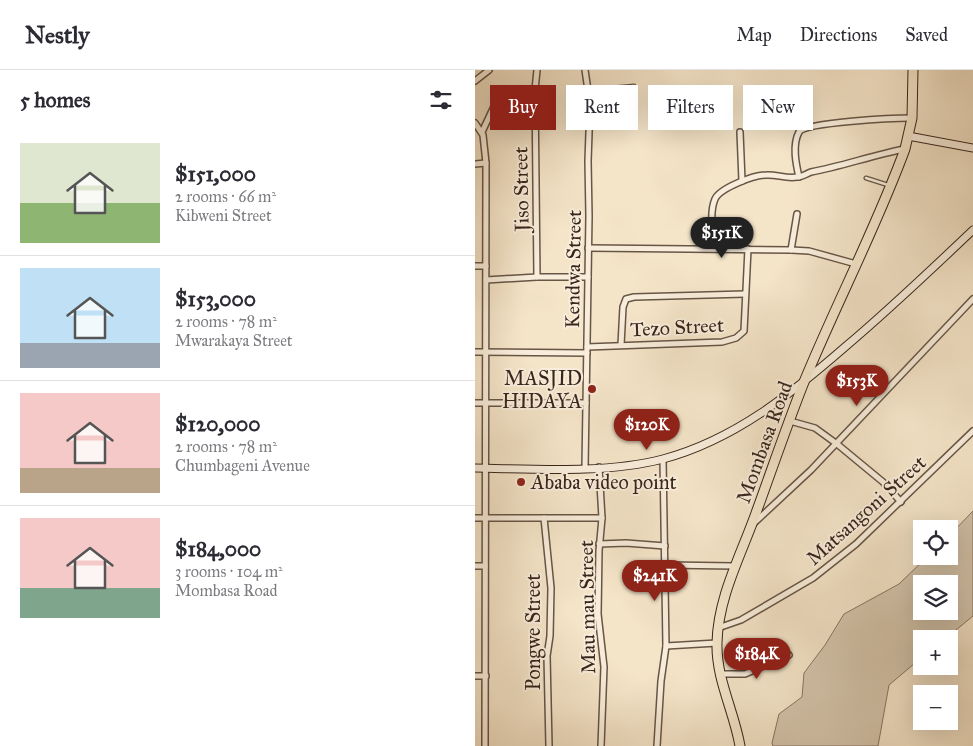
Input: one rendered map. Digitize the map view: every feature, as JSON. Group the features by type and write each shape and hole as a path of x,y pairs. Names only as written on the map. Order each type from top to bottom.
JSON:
{"highway":[{"name":"Mombasa Road","path":"740,746 719,674 717,643 723,600 734,566 751,526 804,382 857,264 905,149 912,118 913,70"},
{"name":"Mombasa Road","path":"733,718 733,746"}],"street":[{"path":"475,81 489,70"},
{"name":"Jiso Street","path":"536,85 537,70"},
{"name":"Kendwa Street","path":"585,70 587,85"},
{"path":"485,746 486,266 485,163 482,132 490,115"},
{"path":"799,177 795,148 799,133 807,127 852,121 912,118"},
{"path":"475,123 482,132"},
{"name":"Jiso Street","path":"535,130 537,277"},
{"name":"Kendwa Street","path":"585,468 589,130"},
{"path":"740,132 742,181"},
{"path":"908,136 973,148"},
{"path":"714,249 713,210 715,198 723,190 742,181 766,175 799,177 905,149"},
{"path":"475,164 485,163"},
{"path":"791,250 797,214"},
{"path":"475,468 585,468 634,464 663,458 700,446 743,425 804,382 898,302 973,230"},
{"path":"588,248 791,250 809,252 857,264"},
{"name":"Tezo Street","path":"587,347 723,342 737,338 743,331 748,249"},
{"path":"475,266 486,266"},
{"path":"486,280 588,277"},
{"path":"621,345 623,307 627,299 634,296 745,294"},
{"path":"751,526 837,444 950,322 973,300"},
{"path":"475,352 587,353"},
{"path":"475,403 586,403"},
{"path":"790,421 815,428 837,444 883,482 901,502"},
{"name":"Matsangoni Street","path":"718,628 741,620 813,578 856,544 973,430"},
{"path":"657,746 661,680 666,646 663,458"},
{"name":"Mau mau Street","path":"599,467 602,518 599,544 598,614 604,666 601,746"},
{"path":"475,518 602,518"},
{"name":"Pongwe Street","path":"544,518 551,588 550,636 547,656 549,746"},
{"path":"599,544 626,543 665,546"},
{"path":"665,565 734,566"},
{"path":"475,566 485,566"},
{"path":"666,646 717,643"},
{"path":"719,674 745,674 789,655"},
{"path":"475,676 486,676"}],"lane":[{"path":"867,178 889,186"}],"shaded area":[{"path":"973,511 973,616 956,630 913,630 913,665 889,685 878,746 773,746 772,743 779,714 802,697 804,673 825,645 844,614 899,584 919,565 958,565 958,527"}],"place":[{"name":"MASJID HIDAYA","path":"592,389"},
{"name":"Ababa video point","path":"521,482"}]}
